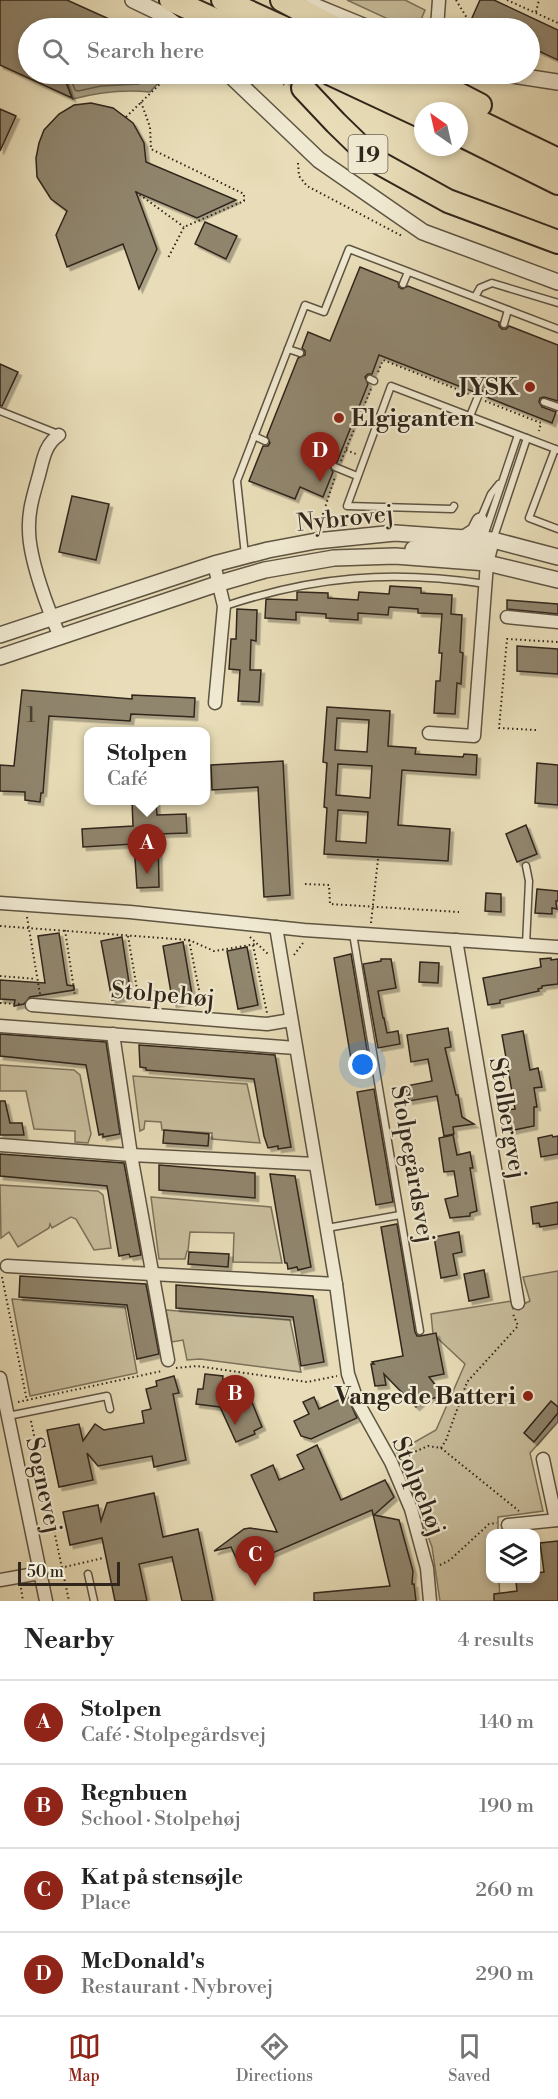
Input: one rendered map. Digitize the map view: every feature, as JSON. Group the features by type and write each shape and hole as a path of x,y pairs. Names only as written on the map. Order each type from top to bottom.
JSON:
{"highway":[{"path":"223,0 262,18"},
{"path":"282,0 316,18"},
{"path":"166,6 186,18"},
{"path":"166,6 203,18"},
{"name":"19","path":"306,84 336,123 375,160 448,201 558,242"},
{"path":"318,84 381,97"},
{"path":"353,84 414,113"},
{"path":"401,84 558,160"},
{"path":"439,84 558,146"},
{"path":"468,138 558,183"},
{"path":"448,201 470,218 558,255"}],"street":[{"path":"133,0 166,6"},
{"path":"301,0 344,18"},
{"path":"437,18 440,0"},
{"path":"540,79 558,82"},
{"path":"239,84 319,160 423,232 558,282"},
{"path":"58,435 46,448 28,527 30,545 60,637"},
{"path":"464,538 475,531 480,521"},
{"name":"Nybrovej","path":"0,635 214,564 316,541 395,533 464,538 557,557"},
{"path":"395,556 404,549 485,543 486,584 474,736 429,733"},
{"path":"487,563 500,549 543,560 557,557"},
{"name":"Nybrovej","path":"0,657 220,583 265,570 310,561 395,556 487,563 558,580"},
{"path":"214,564 224,606 215,703"},
{"path":"507,617 558,622"},
{"path":"0,903 130,912 311,930 558,946"},
{"name":"Stolpehøj","path":"276,927 336,1284 348,1374 358,1403 391,1462 411,1509 427,1568 430,1601"},
{"name":"Stolbergvej","path":"456,940 518,1303"},
{"name":"Stolpehøj","path":"37,1005 270,1023 291,1020"},
{"name":"Stolpehøj","path":"0,1026 296,1048"},
{"name":"Stolpehøj","path":"113,1034 131,1155 168,1360"},
{"path":"0,1145 131,1155 315,1164"},
{"path":"4,1267 336,1284"},
{"name":"Sognevej","path":"0,1378 46,1601"},
{"path":"508,1525 557,1520 543,1459"},
{"path":"0,1580 40,1573"}],"lane":[{"path":"245,556 237,481 305,305 324,312 349,249 558,329"},
{"path":"403,284 408,272"},
{"path":"475,297 480,288 492,283 558,303"},
{"path":"504,324 508,310"},
{"path":"288,349 300,353"},
{"path":"454,506 452,509 347,506 391,386 556,449 529,518 558,529"},
{"path":"470,416 479,394"},
{"path":"544,402 558,407"},
{"path":"0,411 58,435"},
{"path":"485,543 501,482 518,435"},
{"path":"254,436 265,441"},
{"path":"485,543 527,438"},
{"path":"335,467 357,476"},
{"path":"480,521 491,494 501,482"},
{"path":"224,606 297,585 354,577 411,576 448,578 486,584"},
{"path":"526,866 529,881 526,945"},
{"name":"Stolpegårdsvej","path":"353,933 420,1330"},
{"path":"326,1228 400,1215"},
{"path":"7,1411 29,1412 107,1396 110,1409"},
{"path":"88,1574 94,1601"}],"path":[{"path":"456,0 467,18"},
{"path":"507,0 558,23"},
{"path":"536,13 539,0"},
{"path":"126,117 160,84"},
{"path":"141,102 150,127 151,148 244,194 244,201 183,227 168,258"},
{"path":"298,163 300,176 307,186 402,236 423,232"},
{"path":"136,192 183,227"},
{"path":"431,379 435,377"},
{"path":"342,449 347,447"},
{"path":"320,523 330,494"},
{"path":"536,730 499,728 507,639 558,642"},
{"path":"370,934 378,859"},
{"path":"305,884 329,885 330,904 459,912"},
{"path":"240,923 255,945 282,968 311,930"},
{"path":"0,926 189,940 214,951 255,945"},
{"path":"0,1002 37,1005 38,979 28,928"},
{"path":"65,930 77,1009"},
{"path":"128,936 141,1014"},
{"path":"189,940 204,1019"},
{"path":"255,945 270,1023"},
{"path":"0,976 38,979"},
{"path":"4,1267 27,1400"},
{"path":"441,1448 468,1382 518,1326 511,1309 518,1303"},
{"path":"7,1411 27,1400 178,1368 197,1366 307,1382 348,1374"},
{"path":"29,1412 69,1601"},
{"path":"391,1462 429,1446 441,1448 533,1522"},
{"path":"427,1568 450,1560 489,1524 500,1522 508,1525"},
{"path":"40,1573 103,1558"}],"shaded area":[{"path":"347,0 405,0 425,10 422,18 386,18"},
{"path":"0,1065 74,1070 80,1075 91,1134 88,1143 75,1142 75,1131 34,1129 26,1091 0,1091"},
{"path":"133,1076 247,1084 260,1143 212,1139 212,1133 162,1130 161,1122 145,1121 144,1129 140,1131"},
{"path":"0,1185 98,1191 103,1195 111,1248 94,1250 76,1219 71,1217 52,1228 50,1224 49,1228 18,1247 9,1232 1,1238"},
{"path":"151,1197 271,1207 282,1263 233,1262 234,1233 190,1232 185,1259 159,1259"},
{"path":"558,1271 558,1422 530,1453 543,1511 498,1517 498,1529 486,1529 486,1583 499,1583 500,1601 440,1601 432,1547 397,1452 436,1430 465,1364 433,1334 431,1314 511,1301 513,1309 530,1301 523,1277"},
{"path":"12,1299 125,1307 137,1373 30,1396"},
{"path":"166,1310 290,1320 301,1372 200,1359 187,1360 183,1340 172,1342"}],"water":[{"path":"67,84 157,84 150,92 111,92 73,99"}],"building":[{"path":"0,0 67,0 107,18 18,18 18,73 0,65"},
{"path":"480,0 494,0 532,18 472,18"},
{"path":"540,22 558,30 558,60 540,52"},
{"path":"41,84 67,84 72,98"},
{"path":"91,103 113,108 133,123 144,143 146,162 236,200 197,218 136,192 157,249 139,289 123,244 67,267 56,235 67,211 51,199 37,177 36,158 44,130 59,114 74,105"},
{"path":"0,109 16,116 0,151"},
{"path":"205,222 237,236 226,259 195,244"},
{"path":"360,267 398,282 402,289 408,286 499,322 502,329 509,326 558,345 558,401 544,397 540,398 539,402 542,407 556,412 552,423 484,396 480,389 474,392 379,355 372,374 365,377 368,384 337,462 330,466 333,472 323,497 300,487 295,499 249,481 263,446 268,446 270,443 267,436 298,358 305,355 302,348 308,332 330,341"},
{"path":"0,364 18,372 2,406 0,406"},
{"path":"72,496 109,504 96,560 59,552"},
{"path":"390,586 421,588 421,593 452,595 451,614 462,615 460,652 463,653 461,684 457,683 455,714 434,713 436,681 440,681 442,653 439,653 442,614 418,613 418,609 389,607 388,615 358,613 358,620 326,618 326,614 296,612 296,620 265,618 266,599 297,600 297,592 299,592 328,593 328,598 358,600 359,592 389,594"},
{"path":"507,600 558,604 558,614 507,609"},
{"path":"237,609 257,610 256,641 251,640 250,670 261,670 259,702 238,701 240,670 229,669 231,639 236,639"},
{"path":"517,646 558,649 558,674 517,671"},
{"path":"22,690 132,699 132,695 195,698 194,717 131,714 130,721 49,716 43,793 41,793 40,802 25,800 25,792 0,791 0,765 14,766"},
{"path":"327,707 390,711 388,746 416,748 415,754 463,757 464,754 477,755 476,775 402,770 398,825 450,829 448,861 324,854 327,763 323,762","holes":["337,718 369,720 367,752 335,750","338,764 372,766 370,798 336,795","338,810 368,812 366,843 336,841"]},
{"path":"283,761 290,895 264,897 258,787 212,790 211,765"},
{"path":"537,763 558,765 558,805 535,803"},
{"path":"132,805 156,805 157,815 186,814 187,833 158,834 159,887 137,888 134,844 83,847 82,829 133,826"},
{"path":"526,825 537,854 517,862 506,834"},
{"path":"537,889 558,891 557,909 552,908 552,914 535,913"},
{"path":"486,893 501,894 501,912 485,911"},
{"path":"59,933 67,985 74,986 74,990 30,997 24,1004 14,1006 15,1000 0,999 0,980 45,983 38,936"},
{"path":"122,937 131,996 112,1000 101,941"},
{"path":"183,942 193,1000 173,1004 163,946"},
{"path":"247,947 258,1005 238,1009 227,951"},
{"path":"351,954 370,1068 353,1071 334,958"},
{"path":"551,958 551,960 558,959 558,984 542,986 538,989 539,991 488,1005 483,978 541,967 540,959"},
{"path":"381,959 391,959 396,988 378,991 383,1018 387,1033 398,1031 400,1044 378,1048 363,964 381,961"},
{"path":"420,962 439,963 438,983 419,982"},
{"path":"448,1028 451,1047 445,1048 456,1095 458,1095 462,1117 474,1124 453,1127 454,1134 444,1136 437,1096 409,1101 406,1086 432,1081 428,1059 411,1062 407,1035"},
{"path":"523,1031 530,1070 538,1068 542,1087 534,1088 537,1107 534,1107 534,1126 509,1131 506,1110 515,1109 502,1035"},
{"path":"0,1034 106,1042 120,1134 103,1137 103,1134 99,1135 86,1065 0,1056"},
{"path":"139,1045 275,1055 291,1147 268,1148 254,1079 146,1070 140,1067"},
{"path":"374,1089 393,1202 376,1205 357,1092"},
{"path":"0,1101 5,1101 10,1123 22,1123 24,1135 0,1135"},
{"path":"164,1130 209,1134 208,1146 163,1143"},
{"path":"453,1135 457,1155 470,1152 473,1168 470,1168 477,1211 470,1213 470,1216 450,1218 445,1199 458,1196 454,1171 444,1172 439,1138"},
{"path":"552,1135 553,1137 558,1136 558,1154 541,1157 538,1138"},
{"path":"0,1154 124,1163 141,1255 119,1256 107,1186 0,1176"},
{"path":"159,1165 255,1173 255,1198 159,1190"},
{"path":"270,1174 295,1176 311,1267 298,1270 297,1267 288,1269 285,1263"},
{"path":"558,1202 558,1224 540,1227 539,1223 533,1224 531,1207"},
{"path":"397,1224 415,1332 417,1336 436,1333 444,1374 429,1377 440,1391 439,1397 424,1400 416,1407 384,1374 386,1385 375,1386 371,1364 403,1356 381,1227"},
{"path":"459,1232 462,1252 453,1254 457,1275 441,1278 434,1237"},
{"path":"189,1252 229,1254 228,1267 188,1264"},
{"path":"484,1270 489,1297 469,1301 464,1274"},
{"path":"20,1276 146,1284 159,1354 137,1359 127,1305 19,1297"},
{"path":"176,1285 313,1296 324,1362 301,1366 293,1317 176,1308"},
{"path":"205,1374 223,1376 222,1387 234,1388 240,1400 249,1395 262,1427 254,1431 255,1434 236,1442 220,1407 196,1404 198,1389 203,1389"},
{"path":"174,1376 179,1393 173,1394 186,1460 154,1467 152,1456 98,1466 87,1453 93,1480 59,1487 47,1430 79,1424 83,1441 95,1424 104,1430 144,1423 142,1411 151,1409 146,1389 157,1386 156,1381"},
{"path":"347,1396 357,1418 311,1439 301,1436 294,1421 309,1414 303,1402 314,1397 319,1409"},
{"path":"551,1401 558,1407 558,1413 534,1442 524,1433"},
{"path":"317,1445 341,1500 385,1480 394,1497 374,1515 399,1520 413,1571 412,1584 414,1584 416,1601 314,1601 314,1593 390,1586 372,1510 240,1567 231,1547 214,1551 244,1529 277,1532 251,1475 273,1465 279,1480 304,1469 297,1455"},
{"path":"154,1493 163,1537 198,1529 213,1601 182,1601 172,1557 139,1564 147,1601 115,1601 102,1538 70,1545 63,1512 98,1505 101,1521 107,1503"},
{"path":"558,1541 558,1601 494,1601 494,1594 517,1591 516,1583 540,1583 540,1572 544,1572 540,1543"}],"tunnel":[{"path":"300,84 303,88"}],"place":[{"name":"JYSK","path":"530,387"},
{"name":"Elgiganten","path":"339,418"},
{"name":"McDonald's","path":"320,482"},
{"name":"Stolpen","path":"147,874"},
{"name":"Vangede Batteri","path":"528,1396"},
{"name":"Regnbuen","path":"235,1425"},
{"name":"Kat på stensøjle","path":"255,1586"}]}
